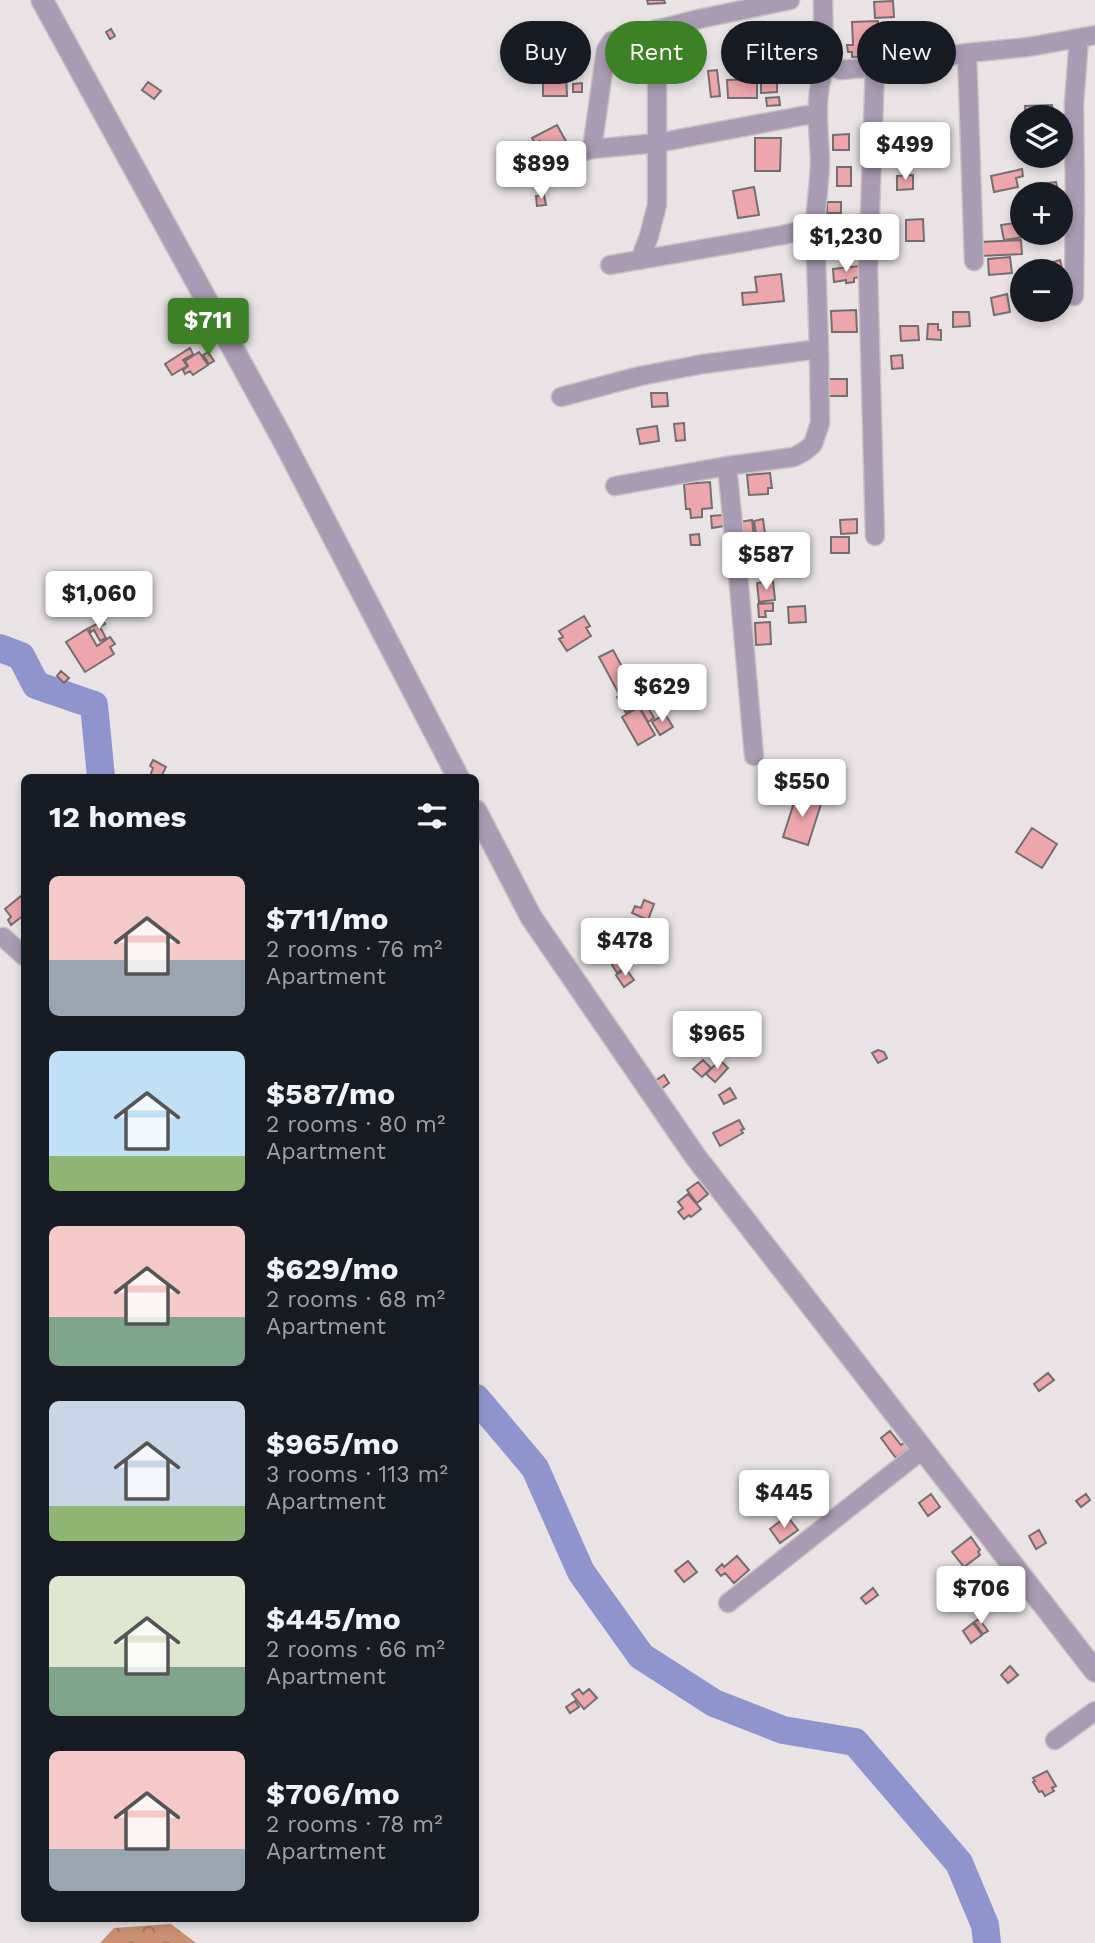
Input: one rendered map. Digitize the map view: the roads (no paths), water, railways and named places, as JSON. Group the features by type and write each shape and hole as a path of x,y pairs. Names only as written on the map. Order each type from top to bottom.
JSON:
{"street":[{"path":"42,0 282,438 456,774"},
{"path":"694,21 790,0"},
{"path":"823,0 823,21"},
{"path":"956,55 1087,37 1074,104 1074,296"},
{"path":"967,53 974,261"},
{"path":"605,55 585,151 657,144 817,115"},
{"path":"640,260 656,205 657,84"},
{"path":"615,486 794,457 813,444 820,424 815,227 819,193 817,115 820,84"},
{"path":"874,84 868,270 875,536"},
{"path":"610,265 815,227"},
{"path":"561,397 640,376 703,364 819,349"},
{"path":"727,466 754,756"},
{"path":"479,817 531,917 687,1145 1095,1671"},
{"path":"1,940 21,954"},
{"path":"729,1603 922,1450"},
{"path":"1055,1740 1095,1711"}],"waterway":[{"path":"0,648 21,656 36,685 94,705 101,774"},
{"path":"479,1402 535,1468 581,1572 641,1656 714,1703 783,1730 855,1742 959,1863 985,1925 987,1943"}]}
